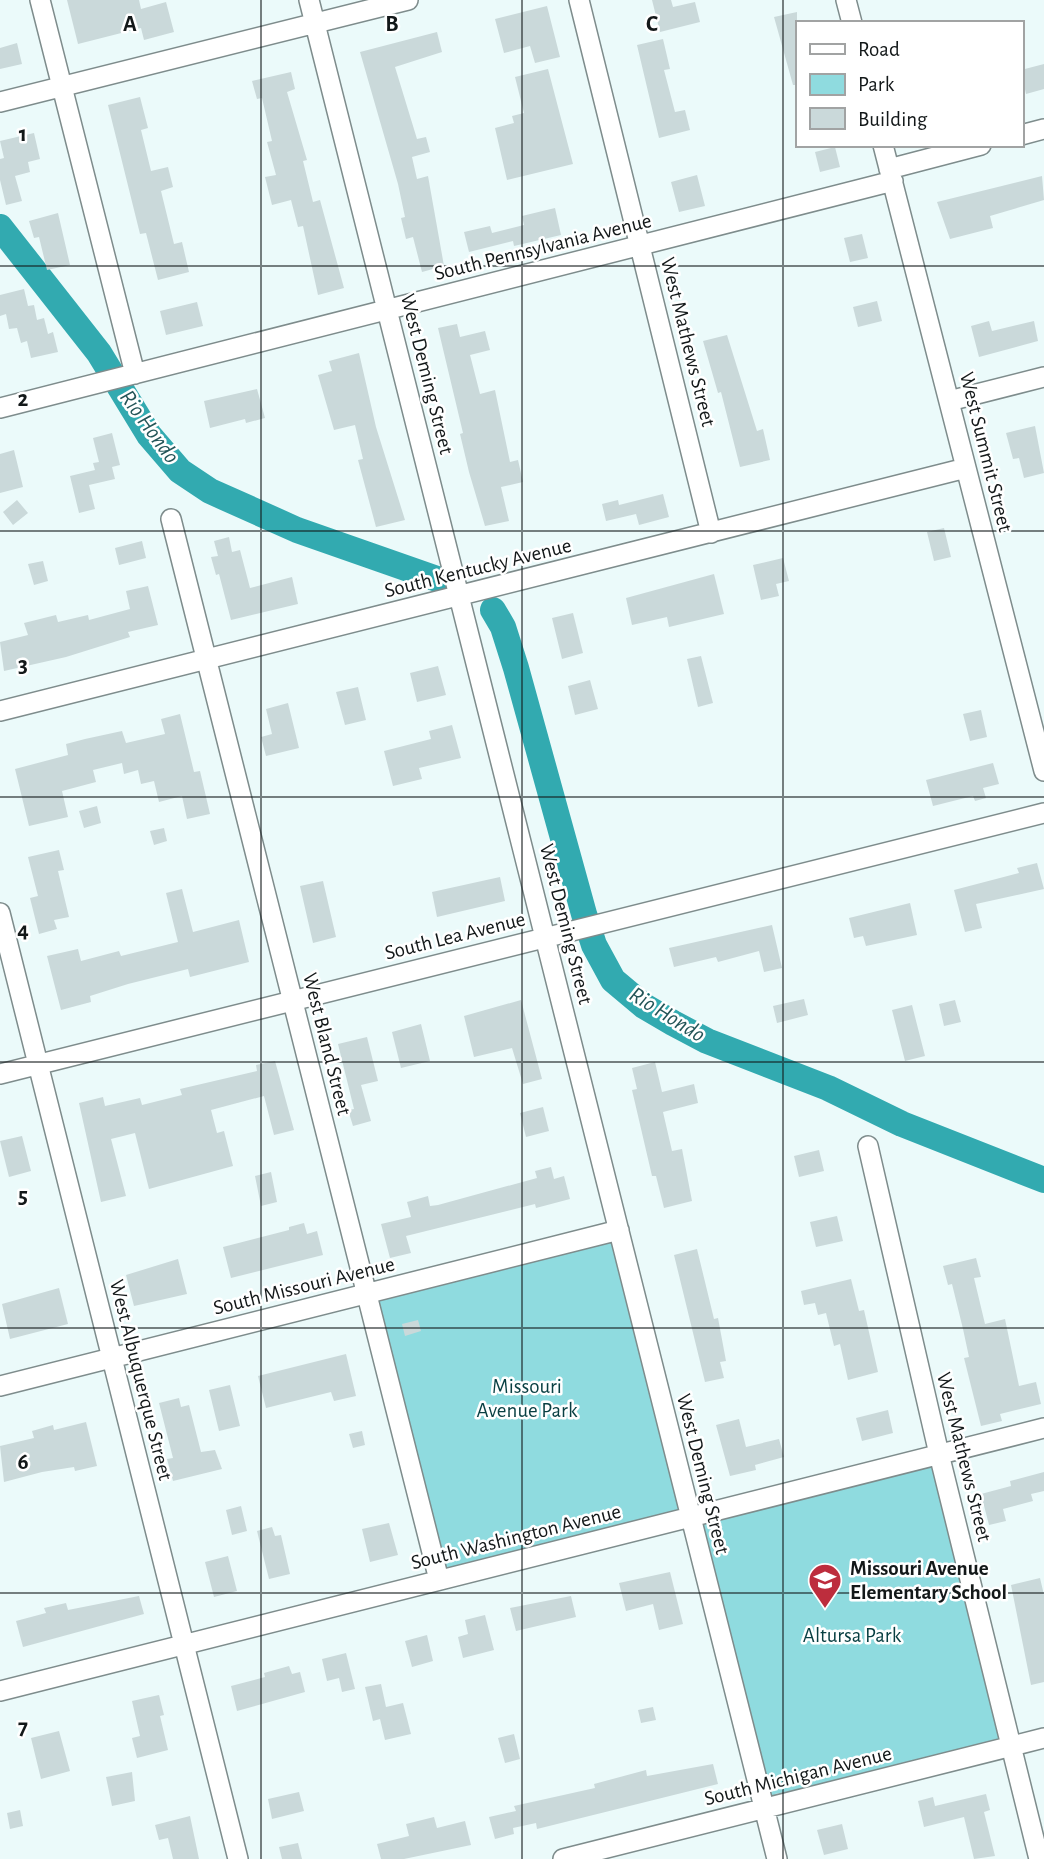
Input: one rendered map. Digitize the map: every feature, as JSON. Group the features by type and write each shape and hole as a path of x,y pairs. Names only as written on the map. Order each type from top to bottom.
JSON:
{"street":[{"path":"40,0 135,374"},
{"name":"West Deming Street","path":"309,0 461,595 777,1859"},
{"path":"0,102 408,0"},
{"name":"West Mathews Street","path":"579,0 711,533"},
{"path":"846,0 851,21"},
{"path":"1023,134 1044,129"},
{"name":"West Summit Street","path":"884,147 1044,771"},
{"name":"South Pennsylvania Avenue","path":"0,408 641,246 891,175 975,147"},
{"path":"949,401 1044,377"},
{"name":"South Kentucky Avenue","path":"0,711 966,468"},
{"name":"West Bland Street","path":"171,519 439,1580"},
{"name":"South Lea Avenue","path":"0,1074 1044,813"},
{"name":"West Albuquerque Street","path":"0,913 239,1859"},
{"name":"West Mathews Street","path":"868,1146 939,1454 1039,1859"},
{"name":"South Missouri Avenue","path":"0,1387 619,1230"},
{"name":"South Washington Avenue","path":"0,1691 1044,1428"},
{"name":"South Michigan Avenue","path":"563,1859 1044,1738"}],"green space":[{"name":"Missouri Avenue Park","path":"619,1230 691,1517 439,1580 367,1294"},
{"name":"Altursa Park","path":"934,1463 1005,1747 775,1794 770,1807 699,1523"}],"building":[{"path":"67,0 139,0 141,9 166,2 174,32 144,40 141,28 78,44"},
{"path":"652,0 671,0 673,7 695,2 700,22 660,32"},
{"path":"547,6 560,57 535,63 530,46 504,53 495,19"},
{"path":"797,12 796,85 793,85 774,17"},
{"path":"437,32 442,52 395,67 417,139 426,137 430,152 412,157 417,179 428,176 444,266 422,272 413,237 406,239 401,218 405,217 398,184 360,52"},
{"path":"663,39 670,69 664,70 675,112 685,110 690,130 659,138 637,45"},
{"path":"17,43 22,64 0,69 0,48"},
{"path":"1044,64 1044,89 1026,94 1023,69"},
{"path":"548,69 573,164 507,180 495,128 514,123 512,116 524,113 515,77"},
{"path":"291,72 295,89 287,92 307,160 303,161 313,202 320,200 344,288 318,295 303,226 298,227 291,200 272,205 265,177 276,175 267,142 272,141 262,98 257,99 252,81"},
{"path":"140,97 148,128 141,130 151,171 168,167 173,187 161,191 174,244 182,242 189,272 158,280 146,233 140,234 108,105"},
{"path":"34,133 40,159 28,162 30,172 15,176 22,201 6,205 0,180 0,159 4,158 0,141"},
{"path":"835,147 840,167 820,172 815,152"},
{"path":"697,175 705,206 679,212 671,182"},
{"path":"1042,176 1044,200 990,216 993,228 950,239 937,202"},
{"path":"555,208 561,235 514,246 513,241 469,252 464,232 490,226 492,233 524,225 522,216"},
{"path":"58,213 70,265 47,270 39,237 34,238 29,221"},
{"path":"862,234 868,258 850,262 844,238"},
{"path":"24,289 28,306 34,305 37,320 44,318 48,334 53,332 58,352 31,358 27,341 21,343 17,328 9,329 6,314 0,316 0,295"},
{"path":"877,301 882,321 858,327 853,307"},
{"path":"197,302 203,326 166,335 160,311"},
{"path":"989,321 992,331 1034,321 1038,341 979,357 971,326"},
{"path":"457,324 460,337 485,331 490,350 470,355 480,394 495,390 510,462 518,460 523,482 501,487 509,521 485,526 469,472 460,434 463,433 438,328"},
{"path":"727,335 757,431 763,429 770,460 740,467 721,392 718,393 703,341"},
{"path":"359,353 376,427 405,520 376,527 358,460 363,459 355,425 334,430 318,375 332,371 329,361"},
{"path":"257,389 265,418 246,423 245,419 210,428 204,401"},
{"path":"1035,426 1044,473 1024,478 1019,458 1013,459 1006,433"},
{"path":"112,433 120,465 112,467 115,479 89,485 95,509 79,513 70,476 95,470 93,463 99,462 93,438"},
{"path":"14,450 23,487 0,493 0,454"},
{"path":"663,494 669,517 639,525 636,514 606,521 602,504 618,500 619,505"},
{"path":"17,500 28,513 13,525 3,512"},
{"path":"944,528 951,557 934,561 927,532"},
{"path":"229,537 232,552 240,550 250,588 292,577 298,604 231,620 219,574 216,575 211,557 218,556 214,541"},
{"path":"142,541 146,558 119,565 115,548"},
{"path":"783,558 789,581 776,584 779,596 761,600 753,565"},
{"path":"43,561 48,581 34,585 28,564"},
{"path":"714,574 724,614 669,627 667,617 632,625 626,598"},
{"path":"148,586 158,625 128,632 130,637 66,657 4,671 0,642 28,635 24,623 56,615 58,622 88,615 89,620 130,609 126,591"},
{"path":"573,613 583,653 562,659 552,618"},
{"path":"701,656 713,703 698,707 687,659"},
{"path":"438,666 446,695 417,702 410,673"},
{"path":"590,680 598,709 575,715 568,686"},
{"path":"358,687 366,720 345,725 336,692"},
{"path":"288,703 299,748 266,756 261,737 272,734 266,709"},
{"path":"981,710 987,737 970,741 963,714"},
{"path":"180,714 194,772 200,771 210,814 187,819 182,796 159,802 154,781 141,784 138,770 124,774 122,763 93,770 96,782 62,791 68,817 29,826 15,769 68,755 66,744 85,739 122,731 126,743 165,734 161,719"},
{"path":"452,725 461,758 419,768 422,779 393,786 384,751 431,739 429,731"},
{"path":"993,763 999,784 983,788 986,798 975,801 973,796 933,806 926,780"},
{"path":"97,806 101,823 84,828 79,811"},
{"path":"164,828 167,841 154,845 150,831"},
{"path":"59,850 64,870 58,871 69,917 54,920 57,929 39,934 30,898 38,896 28,857"},
{"path":"1037,863 1044,889 976,904 982,928 965,932 954,890 1019,873 1017,868"},
{"path":"500,877 505,901 437,917 432,892"},
{"path":"323,881 336,937 313,943 300,886"},
{"path":"182,889 193,932 239,920 249,962 190,977 188,969 128,984 90,996 91,1002 61,1010 47,956 78,949 81,961 119,951 121,956 178,942 166,893"},
{"path":"910,903 917,935 866,946 863,936 854,938 849,918"},
{"path":"772,925 782,968 764,972 759,951 718,962 716,957 674,967 669,948"},
{"path":"804,999 808,1015 777,1023 773,1006"},
{"path":"521,1000 542,1079 523,1084 512,1048 474,1057 464,1016"},
{"path":"955,1000 961,1022 944,1026 939,1004"},
{"path":"912,1005 925,1056 905,1061 892,1010"},
{"path":"421,1024 430,1061 401,1068 392,1032"},
{"path":"367,1037 378,1081 361,1085 371,1121 353,1126 348,1110 354,1109 338,1044"},
{"path":"275,1061 294,1130 274,1135 264,1096 211,1110 217,1133 224,1131 233,1166 149,1189 135,1133 111,1139 126,1196 101,1202 79,1103 103,1097 105,1106 140,1098 142,1105 182,1095 180,1089 257,1071 256,1065"},
{"path":"655,1062 662,1092 694,1084 698,1103 663,1112 672,1151 682,1149 692,1201 664,1208 656,1176 652,1176 632,1090 637,1089 632,1068"},
{"path":"543,1107 549,1131 526,1137 520,1113"},
{"path":"22,1136 31,1171 9,1177 0,1141"},
{"path":"819,1150 824,1171 799,1177 794,1156"},
{"path":"551,1167 554,1179 564,1176 570,1199 536,1208 535,1204 406,1236 411,1253 390,1258 381,1224 411,1217 407,1202 428,1196 430,1206 438,1205 537,1178 535,1171"},
{"path":"271,1172 277,1202 261,1206 255,1176"},
{"path":"837,1216 843,1241 816,1247 810,1222"},
{"path":"304,1223 307,1234 317,1231 323,1255 231,1278 223,1247 289,1230 289,1227"},
{"path":"697,1249 714,1319 718,1318 726,1361 720,1362 724,1378 705,1382 674,1255"},
{"path":"976,1258 981,1277 974,1278 985,1324 1005,1319 1019,1386 1036,1382 1041,1404 1000,1414 1002,1421 981,1426 964,1358 969,1357 963,1329 952,1284 948,1285 943,1266"},
{"path":"178,1259 187,1294 134,1306 126,1275"},
{"path":"851,1279 859,1311 864,1310 878,1372 848,1380 840,1344 834,1346 826,1313 818,1315 815,1303 804,1305 801,1291"},
{"path":"59,1288 68,1324 10,1339 2,1304"},
{"path":"418,1320 421,1331 405,1336 402,1324"},
{"path":"346,1354 356,1396 334,1401 331,1392 266,1408 258,1376"},
{"path":"230,1385 240,1426 219,1431 209,1390"},
{"path":"179,1398 181,1407 189,1405 201,1452 215,1450 222,1469 173,1481 167,1459 173,1458 159,1403"},
{"path":"888,1410 893,1433 862,1441 856,1418"},
{"path":"739,1419 746,1447 779,1439 784,1457 755,1465 756,1470 730,1476 716,1425"},
{"path":"86,1422 97,1466 75,1471 74,1467 42,1472 4,1482 0,1446 34,1438 32,1431 53,1425 54,1430"},
{"path":"362,1431 365,1445 353,1448 349,1434"},
{"path":"1044,1472 1044,1491 1031,1494 1033,1501 1003,1509 1006,1521 989,1525 981,1494 1011,1486 1010,1481"},
{"path":"241,1506 247,1531 232,1535 226,1510"},
{"path":"389,1523 398,1555 370,1562 362,1529"},
{"path":"272,1527 275,1536 281,1535 290,1574 269,1579 257,1531"},
{"path":"228,1556 237,1591 214,1597 205,1562"},
{"path":"670,1572 683,1624 659,1630 653,1604 626,1611 619,1583"},
{"path":"1040,1578 1044,1595 1044,1682 1031,1685 1011,1585"},
{"path":"139,1596 144,1614 23,1647 16,1621 46,1613 44,1608 66,1603 68,1610"},
{"path":"571,1596 576,1617 516,1631 510,1608"},
{"path":"485,1615 494,1650 463,1658 458,1637 468,1634 465,1620"},
{"path":"427,1635 433,1661 412,1667 405,1641"},
{"path":"346,1653 355,1689 342,1692 339,1678 327,1681 322,1659"},
{"path":"289,1666 292,1674 300,1672 305,1692 237,1711 231,1686 265,1677 264,1673"},
{"path":"381,1684 386,1707 403,1703 411,1734 385,1740 380,1719 373,1721 365,1687"},
{"path":"159,1695 164,1715 160,1716 168,1750 137,1758 132,1738 140,1736 132,1701"},
{"path":"653,1707 656,1720 641,1723 638,1710"},
{"path":"59,1731 70,1771 41,1779 31,1738"},
{"path":"514,1734 520,1759 505,1763 498,1738"},
{"path":"713,1764 718,1784 537,1829 536,1823 513,1828 514,1834 495,1839 489,1817 516,1811 514,1806 595,1788 594,1784 646,1770 647,1776"},
{"path":"132,1772 135,1801 112,1806 106,1777"},
{"path":"299,1792 304,1811 272,1819 268,1799"},
{"path":"986,1794 990,1810 984,1812 995,1856 974,1859 964,1817 924,1827 918,1801 933,1797 935,1806"},
{"path":"20,1810 23,1826 10,1829 7,1813"},
{"path":"190,1816 199,1859 173,1859 168,1838 159,1840 155,1825"},
{"path":"434,1817 437,1828 465,1821 471,1845 404,1859 381,1859 377,1844 409,1836 406,1824"},
{"path":"842,1824 848,1849 824,1855 817,1830"},
{"path":"298,1843 302,1859 282,1859 279,1847"}],"waterway":[{"name":"Rio Hondo","path":"0,227 99,353 149,435 180,471 210,491 297,530 437,579"},
{"name":"Rio Hondo","path":"493,610 503,627 516,668 594,945 613,980 644,1006 707,1041 828,1088 902,1124 1044,1180"}],"place":[{"name":"Missouri Avenue Elementary School","path":"825,1610"}]}
